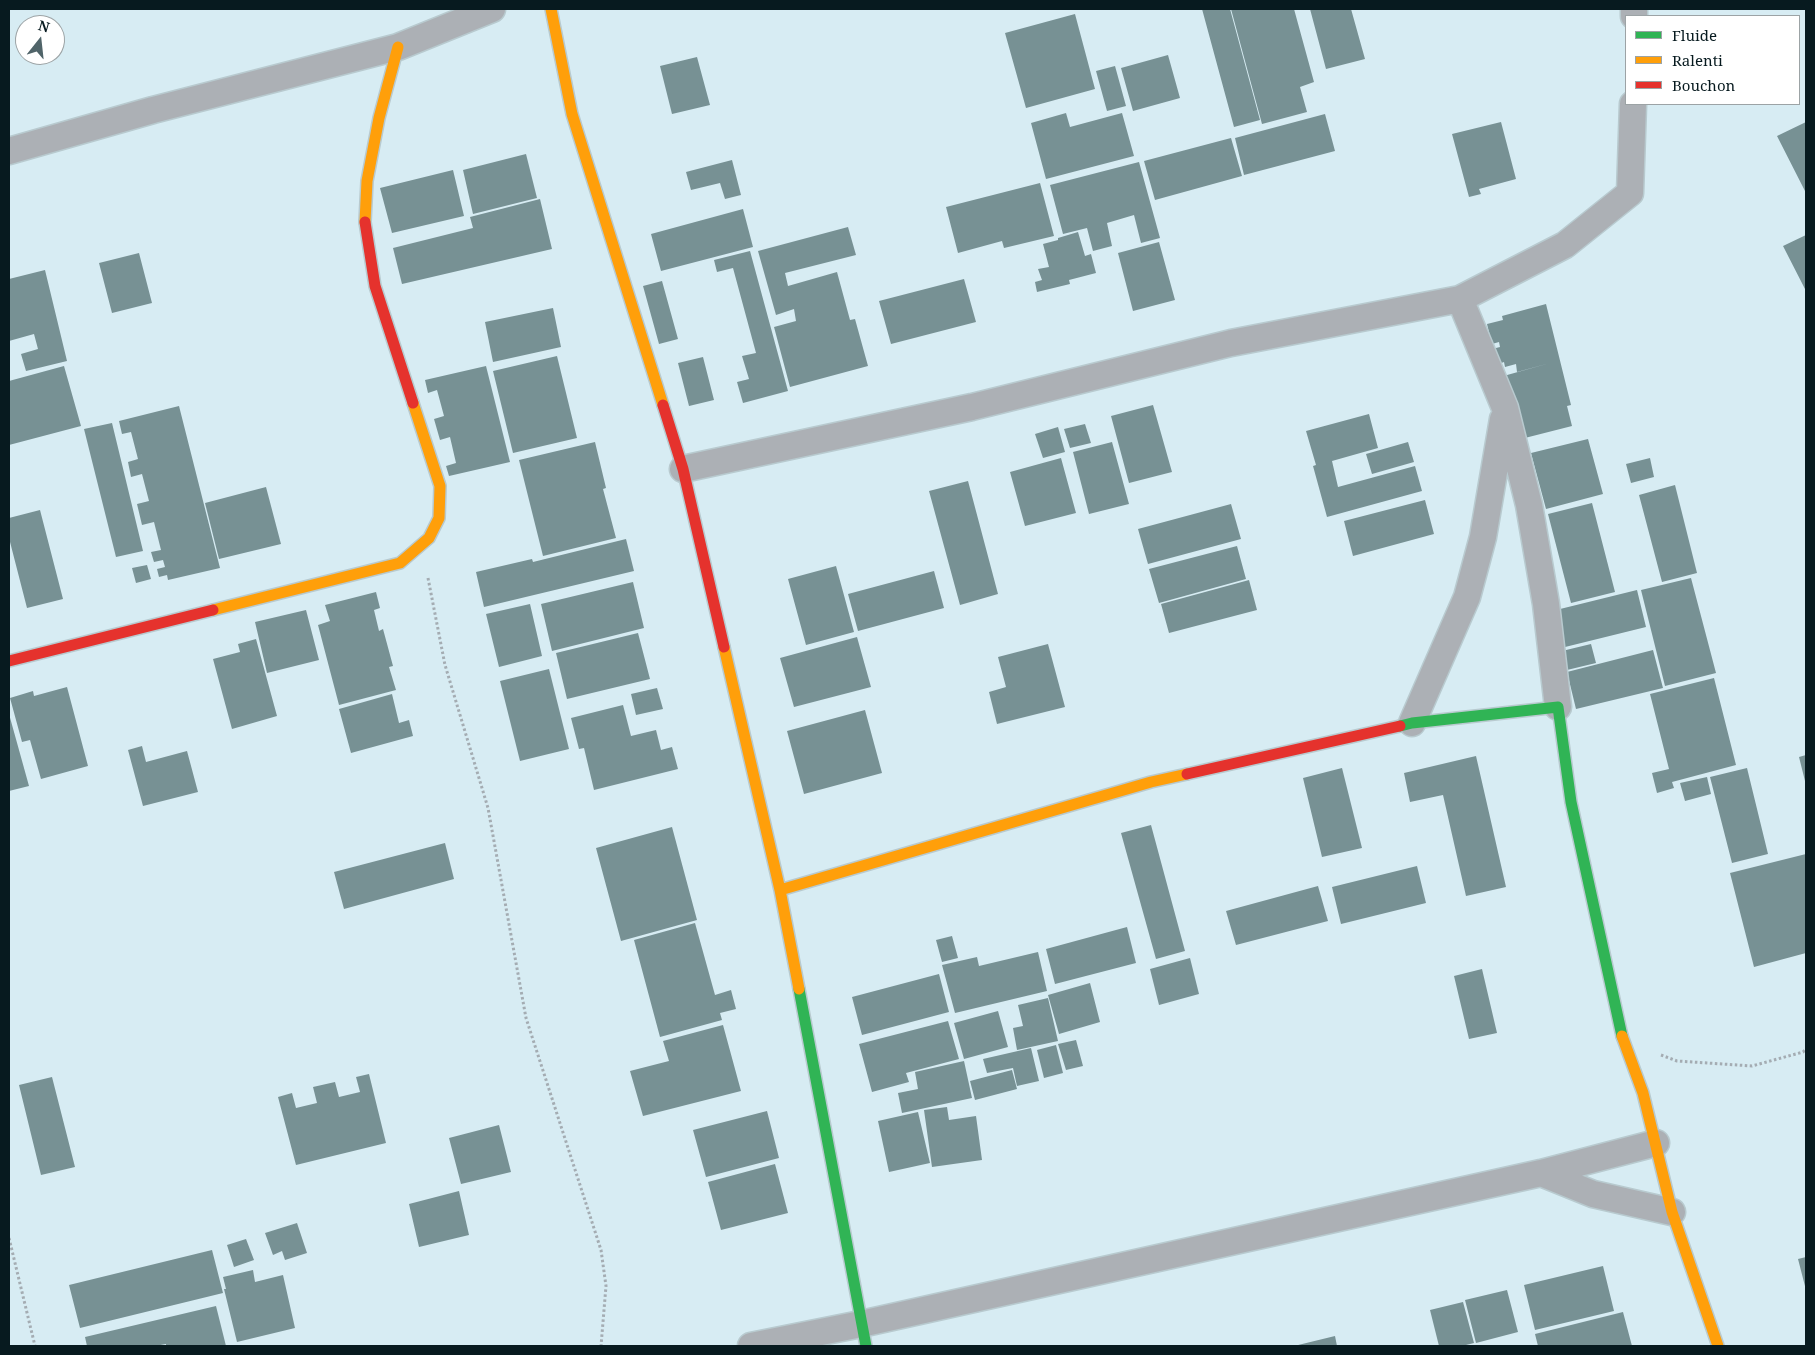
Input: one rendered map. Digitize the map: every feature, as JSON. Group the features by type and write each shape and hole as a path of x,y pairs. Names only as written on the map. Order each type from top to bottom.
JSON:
{"street":[{"path":"9,151 153,110 398,47 492,9"},
{"path":"551,9 572,114 683,470 780,890 864,1335"},
{"path":"9,661 400,563 429,538 439,518 440,486 375,286 365,226 366,181 379,118 398,47"},
{"path":"683,470 972,407 1231,343 1460,299 1565,245 1630,193 1633,105"},
{"path":"1460,299 1505,408 1530,514 1546,604 1571,802 1624,1043 1643,1093 1672,1212 1718,1346"},
{"path":"1412,723 1467,597 1483,537 1505,408"},
{"path":"780,890 1151,782 1412,723 1558,708"},
{"path":"752,1346 864,1335 1656,1143"},
{"path":"1541,1172 1593,1194 1672,1212"}],"path":[{"path":"421,545 445,665 488,808 526,1018 601,1250 606,1286 602,1346"},
{"path":"1624,1043 1677,1061 1752,1066 1803,1052 1806,1049"},
{"path":"9,1238 35,1346"}],"building":[{"path":"1202,9 1230,9 1260,120 1234,127"},
{"path":"1231,9 1294,9 1314,82 1300,87 1307,112 1262,124"},
{"path":"1310,9 1351,9 1365,59 1326,69"},
{"path":"1075,14 1095,89 1026,108 1005,33"},
{"path":"1168,55 1180,98 1133,111 1121,68"},
{"path":"697,57 710,105 672,114 660,66"},
{"path":"1115,66 1126,106 1107,111 1096,71"},
{"path":"1066,113 1070,127 1122,113 1134,156 1046,179 1031,123"},
{"path":"1325,114 1335,151 1244,175 1235,138"},
{"path":"1501,122 1516,179 1479,189 1481,194 1469,197 1452,134"},
{"path":"1806,122 1806,193 1777,136"},
{"path":"1231,138 1242,176 1155,200 1144,161"},
{"path":"526,154 537,198 473,214 463,170"},
{"path":"732,160 741,195 725,199 720,183 691,190 686,172"},
{"path":"1139,162 1160,238 1141,243 1134,215 1107,223 1112,246 1093,251 1087,228 1063,234 1050,185"},
{"path":"453,170 464,216 392,233 380,188"},
{"path":"1040,183 1054,236 1004,248 1002,241 958,253 946,207"},
{"path":"540,199 552,249 402,284 393,248 473,228 470,217"},
{"path":"743,209 753,247 661,271 651,234"},
{"path":"848,227 856,255 785,273 788,286 837,272 850,320 855,319 868,366 790,387 774,327 796,321 794,309 776,315 758,251"},
{"path":"1078,232 1085,256 1091,254 1096,273 1069,280 1070,284 1037,292 1035,282 1042,280 1038,269 1049,267 1043,244"},
{"path":"1806,235 1806,291 1783,246"},
{"path":"1159,242 1175,300 1133,311 1118,253"},
{"path":"750,251 788,391 743,403 737,382 749,379 742,356 756,353 733,268 717,272 714,260"},
{"path":"139,253 152,303 112,313 99,263"},
{"path":"45,270 67,361 26,371 21,354 38,349 34,334 9,341 9,279"},
{"path":"964,279 976,322 891,344 879,301"},
{"path":"662,281 678,339 659,344 643,286"},
{"path":"1546,304 1571,405 1567,406 1572,426 1517,440 1500,377 1550,363 1517,372 1516,364 1505,367 1504,362 1496,365 1492,349 1500,347 1499,342 1492,344 1487,324 1503,320 1502,316"},
{"path":"553,308 561,347 493,362 485,322"},
{"path":"557,356 577,438 513,453 493,371"},
{"path":"703,357 714,400 689,406 678,363"},
{"path":"64,366 81,426 9,445 9,381"},
{"path":"486,366 510,462 449,476 446,466 456,463 450,437 440,440 434,419 444,416 437,390 428,393 425,380"},
{"path":"1153,405 1172,472 1129,483 1111,416"},
{"path":"179,406 220,568 168,580 167,575 159,577 157,569 165,567 163,560 154,562 151,552 161,550 154,522 142,525 137,504 149,501 142,474 131,477 128,462 138,459 131,432 122,434 119,421"},
{"path":"1369,414 1378,448 1332,461 1338,487 1415,466 1422,491 1327,517 1313,466 1316,465 1306,431"},
{"path":"112,423 143,551 116,557 84,429"},
{"path":"1085,424 1091,443 1070,448 1064,429"},
{"path":"1058,427 1065,452 1043,458 1035,434"},
{"path":"1588,439 1603,494 1546,509 1531,453"},
{"path":"595,442 606,488 603,489 616,538 543,556 519,460"},
{"path":"1112,442 1129,504 1089,514 1073,452"},
{"path":"1408,442 1414,462 1372,474 1366,454"},
{"path":"1061,458 1076,513 1025,526 1010,472"},
{"path":"1650,458 1654,477 1631,483 1626,464"},
{"path":"968,481 998,594 960,605 929,491"},
{"path":"1675,485 1697,573 1662,582 1639,495"},
{"path":"266,487 281,544 219,559 205,503"},
{"path":"1425,500 1434,534 1353,556 1344,521"},
{"path":"1592,503 1615,592 1571,603 1548,514"},
{"path":"1231,504 1241,539 1148,564 1138,529"},
{"path":"40,510 63,599 27,608 9,538 9,518"},
{"path":"626,539 634,571 484,607 476,572 532,559 533,562"},
{"path":"1237,546 1246,579 1159,603 1149,569"},
{"path":"147,565 151,579 136,583 132,568"},
{"path":"836,566 854,632 806,645 788,579"},
{"path":"934,571 944,608 858,631 848,594"},
{"path":"1691,578 1716,673 1665,686 1641,590"},
{"path":"1249,580 1257,610 1169,633 1161,604"},
{"path":"633,582 644,628 552,651 541,604"},
{"path":"1637,590 1646,627 1561,648 1552,611"},
{"path":"376,592 380,608 374,610 379,631 383,629 393,666 389,667 396,690 339,705 318,625 330,621 325,605"},
{"path":"530,604 542,656 499,667 486,614"},
{"path":"306,610 319,660 267,673 255,622"},
{"path":"638,633 650,679 567,699 556,653"},
{"path":"857,637 871,687 794,707 780,658"},
{"path":"256,639 277,716 232,729 213,659 240,652 238,644"},
{"path":"1048,644 1065,707 997,724 989,692 1006,687 998,657"},
{"path":"1591,644 1596,663 1567,670 1562,651"},
{"path":"1653,650 1663,688 1576,709 1567,672"},
{"path":"549,669 569,749 520,761 500,681"},
{"path":"1714,678 1736,765 1672,782 1674,788 1657,793 1652,773 1669,769 1650,694"},
{"path":"67,687 88,766 41,779 30,740 22,742 10,698 33,691 34,696"},
{"path":"657,688 663,709 636,715 631,694"},
{"path":"392,694 399,723 409,720 413,736 351,753 339,709"},
{"path":"623,705 631,736 656,730 661,750 672,747 678,769 594,790 584,748 579,749 571,718"},
{"path":"865,710 882,773 804,794 787,731"},
{"path":"9,714 29,786 9,791"},
{"path":"142,746 146,762 187,751 198,792 143,806 128,750"},
{"path":"1806,755 1806,785 1799,757"},
{"path":"1476,756 1506,887 1466,896 1443,795 1410,802 1404,773"},
{"path":"1342,768 1362,848 1322,857 1303,778"},
{"path":"1747,768 1768,854 1732,863 1710,777"},
{"path":"1707,777 1711,794 1685,801 1680,783"},
{"path":"1151,825 1185,951 1156,959 1121,833"},
{"path":"672,827 697,920 621,941 596,848"},
{"path":"445,843 454,879 344,909 334,872"},
{"path":"1806,854 1806,953 1754,967 1730,873"},
{"path":"1417,866 1426,903 1341,924 1332,887"},
{"path":"1318,886 1328,921 1236,945 1226,911"},
{"path":"695,923 715,995 731,990 736,1009 720,1013 722,1020 660,1037 634,940"},
{"path":"1127,927 1136,963 1055,984 1046,949"},
{"path":"952,936 958,958 942,962 936,940"},
{"path":"1038,952 1047,991 955,1013 942,965 977,957 979,966"},
{"path":"1190,958 1199,994 1159,1005 1150,969"},
{"path":"1482,969 1497,1033 1469,1039 1454,976"},
{"path":"939,974 949,1012 862,1035 852,997"},
{"path":"1090,983 1100,1022 1059,1034 1048,995"},
{"path":"1048,998 1058,1041 1017,1050 1013,1028 1023,1026 1018,1005"},
{"path":"998,1011 1008,1047 964,1059 954,1023"},
{"path":"948,1021 959,1059 906,1073 909,1082 872,1092 859,1044"},
{"path":"723,1025 741,1091 643,1116 630,1071 669,1061 663,1041"},
{"path":"1076,1040 1083,1066 1066,1070 1058,1044"},
{"path":"1056,1045 1063,1073 1044,1078 1037,1050"},
{"path":"1031,1048 1039,1081 1017,1086 1013,1068 987,1073 983,1059"},
{"path":"964,1061 972,1098 902,1113 898,1093 918,1089 915,1072"},
{"path":"1012,1070 1017,1089 975,1100 970,1081"},
{"path":"369,1074 386,1143 296,1165 278,1097 292,1093 296,1108 317,1103 313,1087 335,1082 339,1097 360,1092 356,1077"},
{"path":"52,1077 75,1167 41,1175 19,1085"},
{"path":"947,1107 949,1120 976,1116 982,1160 932,1167 924,1110"},
{"path":"767,1111 779,1158 706,1177 693,1130"},
{"path":"918,1112 930,1163 889,1172 878,1121"},
{"path":"499,1125 511,1172 461,1184 449,1138"},
{"path":"775,1164 788,1213 721,1230 708,1182"},
{"path":"459,1191 469,1235 419,1247 409,1204"},
{"path":"297,1223 307,1253 285,1260 282,1251 273,1255 265,1233"},
{"path":"246,1239 254,1260 234,1267 227,1245"},
{"path":"212,1250 223,1293 80,1328 69,1285"},
{"path":"1806,1257 1806,1290 1798,1259"},
{"path":"1603,1266 1614,1311 1535,1330 1524,1285"},
{"path":"253,1270 255,1282 283,1275 295,1328 237,1342 224,1289 226,1289 223,1277"},
{"path":"1507,1290 1518,1332 1476,1343 1465,1300"},
{"path":"1463,1302 1474,1343 1462,1346 1439,1346 1430,1310"},
{"path":"216,1306 226,1346 166,1346 166,1344 155,1346 87,1346 85,1337"},
{"path":"1623,1312 1632,1346 1538,1346 1535,1334"},
{"path":"1335,1336 1337,1346 1294,1346"}],"traffic: fast":[{"path":"1400,726 1412,723 1558,707 1571,802 1622,1036"},
{"path":"799,989 866,1346"}],"traffic: slow":[{"path":"551,9 572,114 663,405"},
{"path":"365,222 367,181 379,118 398,47"},
{"path":"213,610 400,563 429,538 439,518 440,486 413,403"},
{"path":"724,647 780,890 799,989"},
{"path":"780,890 1151,782 1187,774"},
{"path":"1622,1036 1643,1093 1672,1212 1718,1346"}],"traffic: jam":[{"path":"365,222 375,286 413,403"},
{"path":"663,405 683,469 724,647"},
{"path":"9,661 213,610"},
{"path":"1187,774 1400,726"}]}
